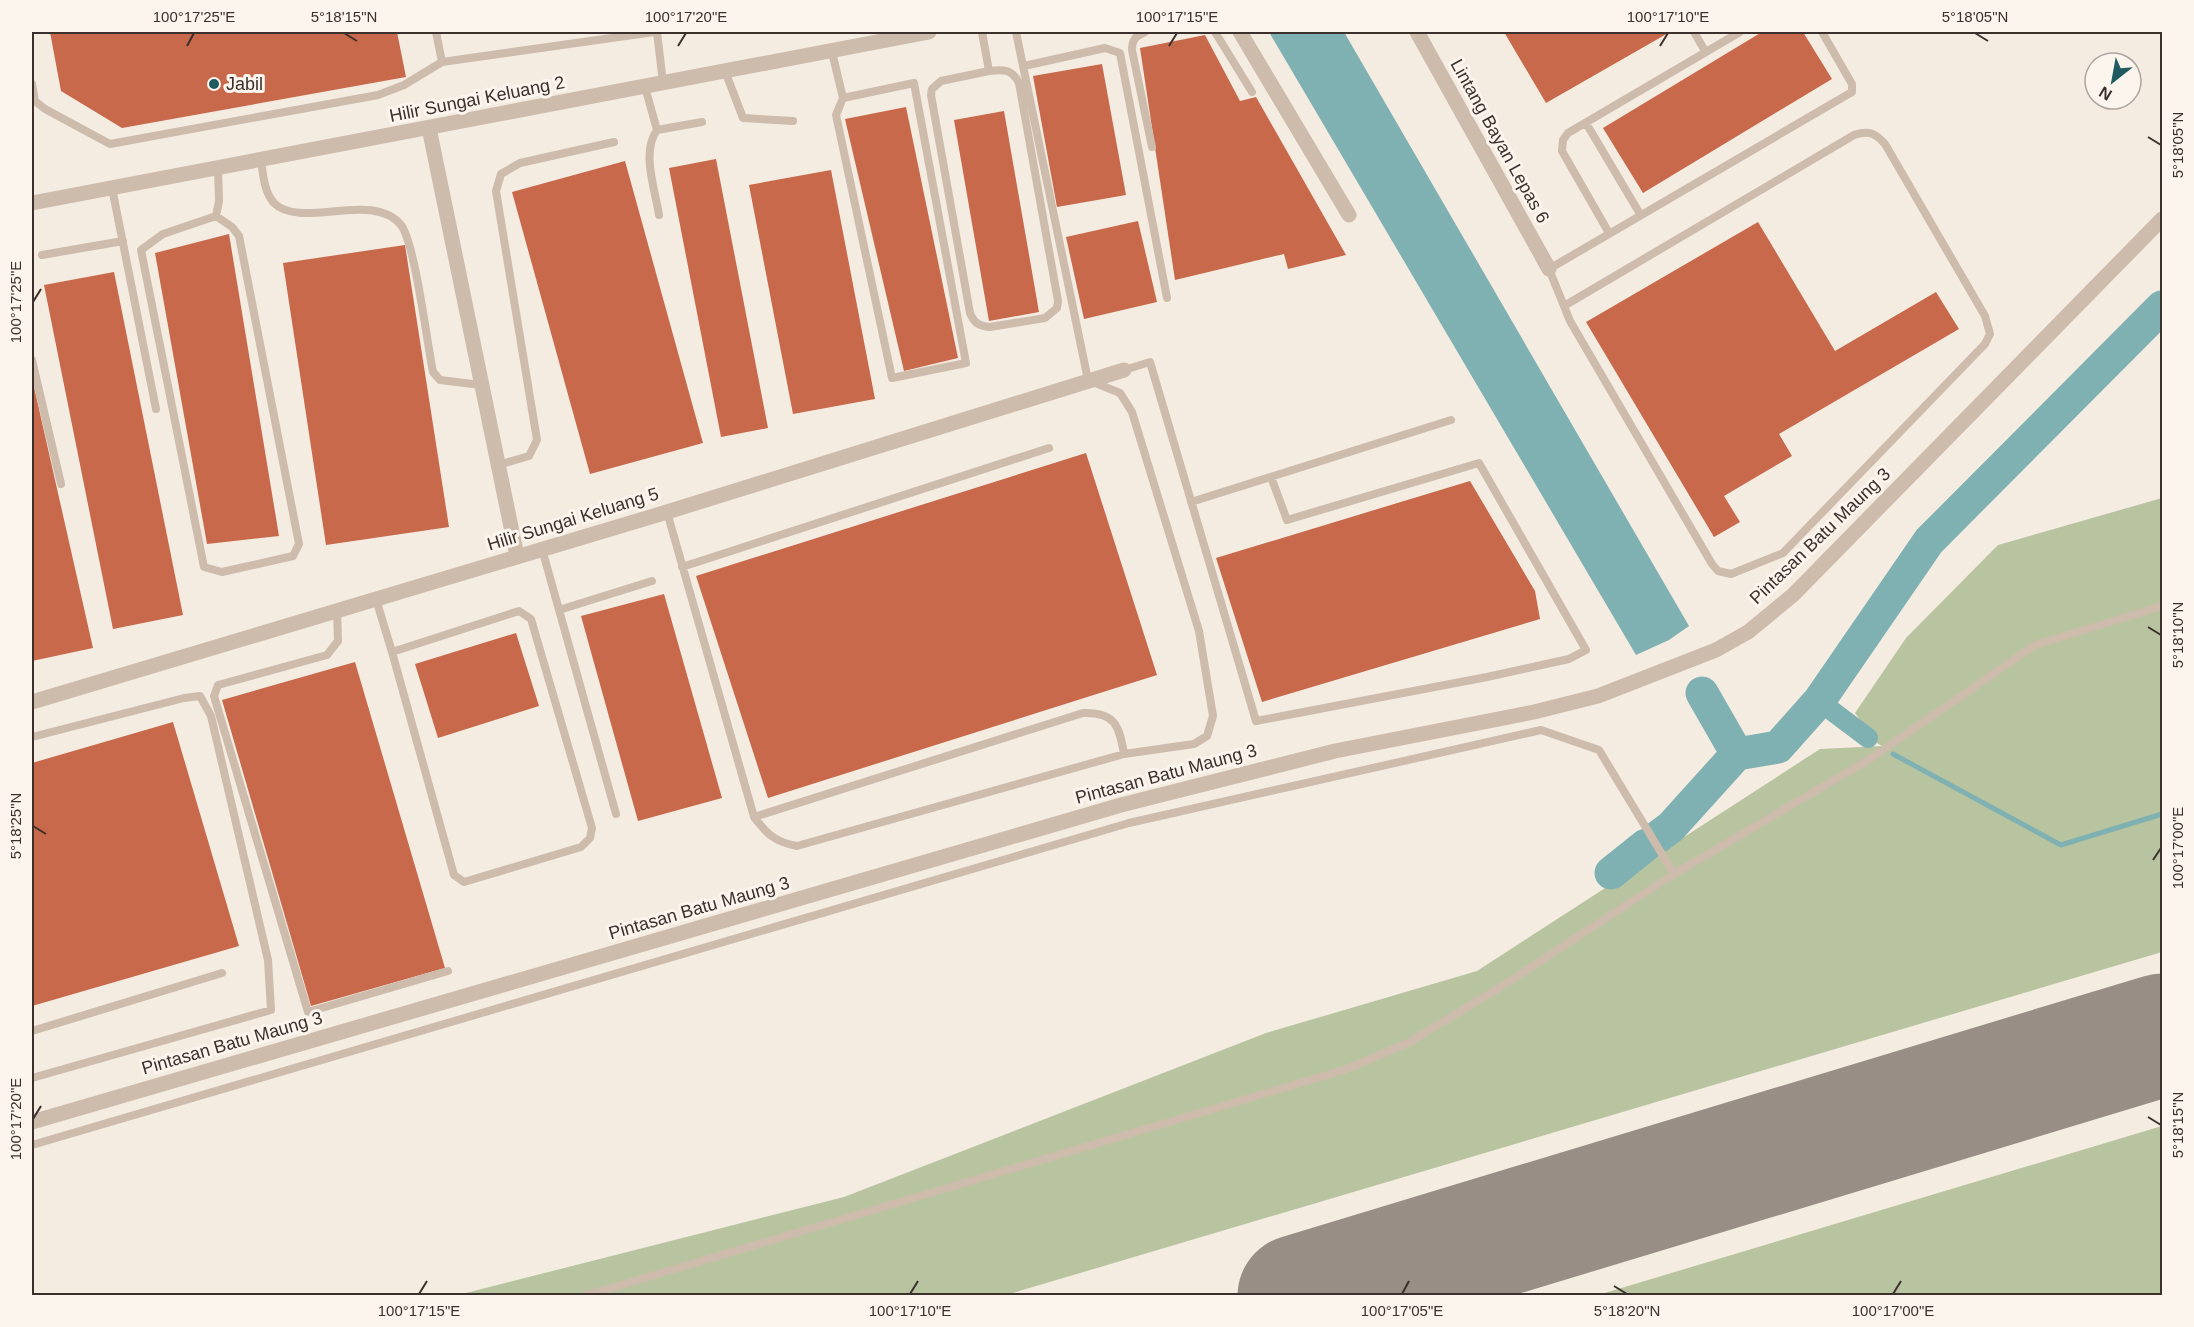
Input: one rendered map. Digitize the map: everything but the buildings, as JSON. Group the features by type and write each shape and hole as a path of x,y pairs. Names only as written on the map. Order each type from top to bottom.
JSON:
{"street":[{"name":"Hilir Sungai Keluang 2","path":"32,203 725,72 831,48 929,32"},
{"path":"1240,32 1349,215"},
{"name":"Lintang Bayan Lepas 6","path":"1417,32 1549,269"},
{"path":"429,128 517,556"},
{"name":"Pintasan Batu Maung 3","path":"32,1122 1121,805 1335,751 1534,712 1598,696 1716,650 1748,632 1792,595 2163,219"},
{"name":"Hilir Sungai Keluang 5","path":"32,702 667,512 1124,370"}],"lane":[{"path":"436,32 442,62"},
{"path":"32,84 35,101 45,109 110,144 378,95 404,85 442,62 655,32 663,83"},
{"path":"982,32 989,71"},
{"path":"667,512 754,817 768,836 779,843 797,846 1124,754 1194,744 1207,736 1213,716 1199,631 1132,412 1120,393 1088,380 1016,32"},
{"path":"1146,32 1137,36 1132,42 1132,50 1152,147"},
{"path":"1215,32 1252,92"},
{"path":"1694,32 1706,51"},
{"path":"1609,233 1562,151 1563,140 1568,134 1586,123 1740,32"},
{"path":"1564,306 1854,135 1864,132 1876,134 1886,144 1985,316 1990,334 1985,344 1783,552 1731,574 1719,571 1712,564 1564,306 1549,269 1852,92 1852,84 1822,32"},
{"path":"831,48 843,98 836,116 891,378 966,363 914,83 843,98"},
{"path":"1024,66 1105,48 1120,53 1167,298"},
{"path":"1008,70 1015,75 1019,83 1058,300 1057,308 1045,318 990,327 981,326 970,314 931,95 932,89 941,81 989,71 1008,70"},
{"path":"725,72 743,118 793,121"},
{"path":"645,87 657,130"},
{"path":"659,215 649,141 657,130 702,122"},
{"path":"1586,123 1640,214"},
{"path":"498,465 529,456 537,440 496,191 501,174 520,163 614,142"},
{"path":"261,160 266,189 274,203 281,207 303,212 380,210 394,218 409,240 433,372 440,380 481,385"},
{"path":"216,216 219,201 218,168"},
{"path":"112,188 156,409"},
{"path":"216,216 232,227 239,236 299,544 293,556 222,572 204,567 141,250 163,234 216,216"},
{"path":"42,255 123,241"},
{"path":"32,360 61,484"},
{"path":"1124,370 1150,363 1256,721 1486,677 1569,659 1586,650 1479,463 1287,520 1271,477"},
{"path":"1191,502 1451,420"},
{"path":"682,567 1049,448"},
{"path":"542,549 616,814"},
{"path":"559,610 652,581"},
{"path":"376,599 454,875 464,882 581,847 590,838 592,828 531,619 519,611 392,652"},
{"path":"584,1296 1344,1070 1408,1043 1499,988 1674,874 1870,759 2035,645 2163,606"},
{"path":"337,610 339,641 327,655 218,685 214,696 308,1011 448,971"},
{"path":"32,737 184,698 200,696 211,716 268,960 271,1010 32,1078"},
{"path":"754,817 1083,713 1097,712 1113,720 1121,734 1124,754"},
{"path":"32,1144 1129,823 1540,730 1599,750 1674,874"},
{"path":"32,1031 222,973"}],"green space":[{"path":"2162,498 2162,952 1006,1295 454,1296 844,1197 1266,1033 1477,971 1820,749 1882,746 1868,738 1864,725 1855,713 1906,638 1998,545"},
{"path":"2162,1126 2162,1295 1598,1295"}],"water":[{"path":"1269,32 1344,32 1689,626 1669,640 1636,655"}],"waterway":[{"path":"1659,836 1671,827 1737,754 1778,747 1819,701 1929,541 2162,307"},
{"path":"1702,693 1737,754"},
{"path":"1819,701 1868,738"},
{"path":"1893,754 2061,845 2162,814"},
{"path":"1611,873 1646,845"}],"runway":[{"path":"1299,1296 2162,1035"}],"place":[{"name":"Jabil","path":"214,84"}]}
